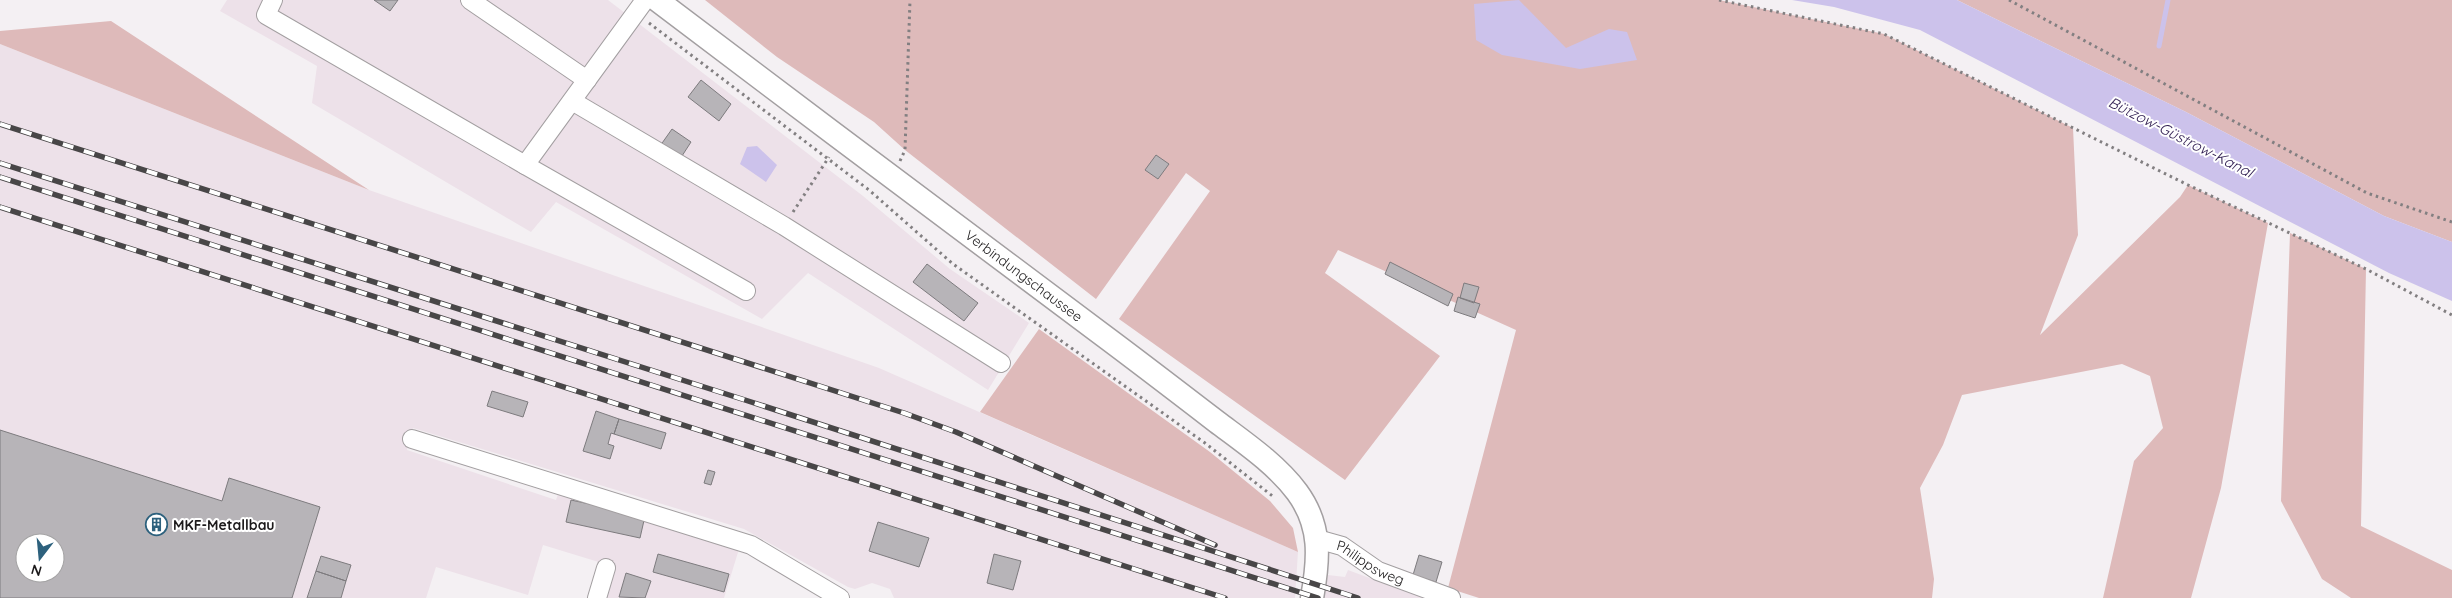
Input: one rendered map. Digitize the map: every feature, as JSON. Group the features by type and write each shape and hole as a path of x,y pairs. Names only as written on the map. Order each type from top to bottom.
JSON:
{"main road":[{"name":"Verbindungschaussee","path":"657,0 834,148 892,177 1254,450 1296,492 1308,510 1316,528 1317,563 1312,598"}],"street":[{"path":"273,0 266,15 525,166 746,291"},
{"path":"470,0 587,80"},
{"path":"525,166 640,6"},
{"path":"572,101 784,226 1001,363"},
{"path":"412,439 751,545 840,598"},
{"name":"Philippsweg","path":"1316,539 1342,546 1378,571 1451,598"},
{"path":"597,598 606,568"}],"path":[{"path":"892,177 905,150 910,0"},
{"path":"1719,0 1884,34 2188,185 2366,269 2452,315"},
{"path":"2009,0 2368,193 2452,222"},
{"path":"640,6 834,148 869,190 953,264 1205,443 1279,503"},
{"path":"784,226 834,148"}],"shaded area":[{"path":"227,0 608,0 863,196 950,269 1029,323 988,390 808,273 762,319 556,202 531,232 312,103 317,66 220,11"},
{"path":"705,0 1719,0 1884,34 2073,128 2078,235 2040,335 2180,197 2188,185 2268,223 2221,488 2191,598 2103,598 2134,461 2163,428 2150,376 2122,364 1962,395 1943,445 1920,488 1934,579 1932,598 1479,598 1448,588 1516,330 1338,250 1325,273 1440,356 1345,480 1119,319 1210,191 1186,173 1096,299 905,150 874,122 777,57"},
{"path":"1957,0 2452,0 2452,242 2384,216 2186,112"},
{"path":"111,21 369,190 0,44 0,31"},
{"path":"0,44 369,190 879,368 1298,552 1295,598 894,598 890,589 872,583 855,589 848,587 744,529 413,428 407,450 556,500 558,494 739,549 724,598 606,598 615,567 543,545 528,595 436,567 426,598 0,598"},
{"path":"2290,233 2366,269 2361,526 2452,570 2452,598 2351,598 2322,579 2281,501"},
{"path":"1039,329 1210,452 1270,501 1293,528 1298,552 980,412"},
{"path":"1348,570 1423,598 1324,598 1328,575 1345,577"}],"water":[{"path":"1519,0 1566,48 1609,29 1627,32 1637,60 1580,69 1502,55 1476,40 1474,4"},
{"name":"Bützow-Güstrow-Kanal","path":"1792,0 1957,0 2186,112 2384,216 2452,242 2452,301 2389,273 1920,30 1834,7"},
{"path":"757,146 777,165 766,182 740,164 747,147"}],"building":[{"path":"374,0 398,0 390,11"},
{"path":"701,80 731,104 719,121 688,97"},
{"path":"672,129 691,142 680,159 660,146"},
{"path":"1156,155 1169,164 1158,179 1145,170"},
{"path":"1390,262 1453,294 1448,306 1385,274"},
{"path":"927,264 978,303 964,321 913,282"},
{"path":"1464,283 1479,287 1474,303 1460,298"},
{"path":"1458,297 1480,304 1475,318 1454,311"},
{"path":"492,391 528,402 523,417 487,406"},
{"path":"596,411 619,419 614,434 611,433 608,444 614,446 610,459 583,451"},
{"path":"619,419 666,433 661,449 614,434"},
{"name":"MKF-Metallbau","path":"0,430 222,501 229,478 320,507 292,598 0,598"},
{"path":"708,470 715,472 711,485 704,483"},
{"path":"571,500 645,516 640,538 566,522"},
{"path":"878,522 929,538 919,567 869,551"},
{"path":"658,554 729,574 724,592 653,572"},
{"path":"994,554 1021,561 1013,590 987,583"},
{"path":"1419,555 1442,562 1436,582 1413,575"},
{"path":"321,556 351,565 346,581 316,571"},
{"path":"316,571 346,581 341,598 307,598"},
{"path":"626,573 651,581 645,598 619,597"}],"waterway":[{"path":"2159,46 2168,0"}],"railway":[{"path":"0,124 904,413 956,432 1215,545"},
{"path":"0,163 745,400 1358,598"},
{"path":"0,177 1318,598"},
{"path":"0,207 1225,598"}],"place":[{"name":"MKF-Metallbau","path":"157,525"}]}
